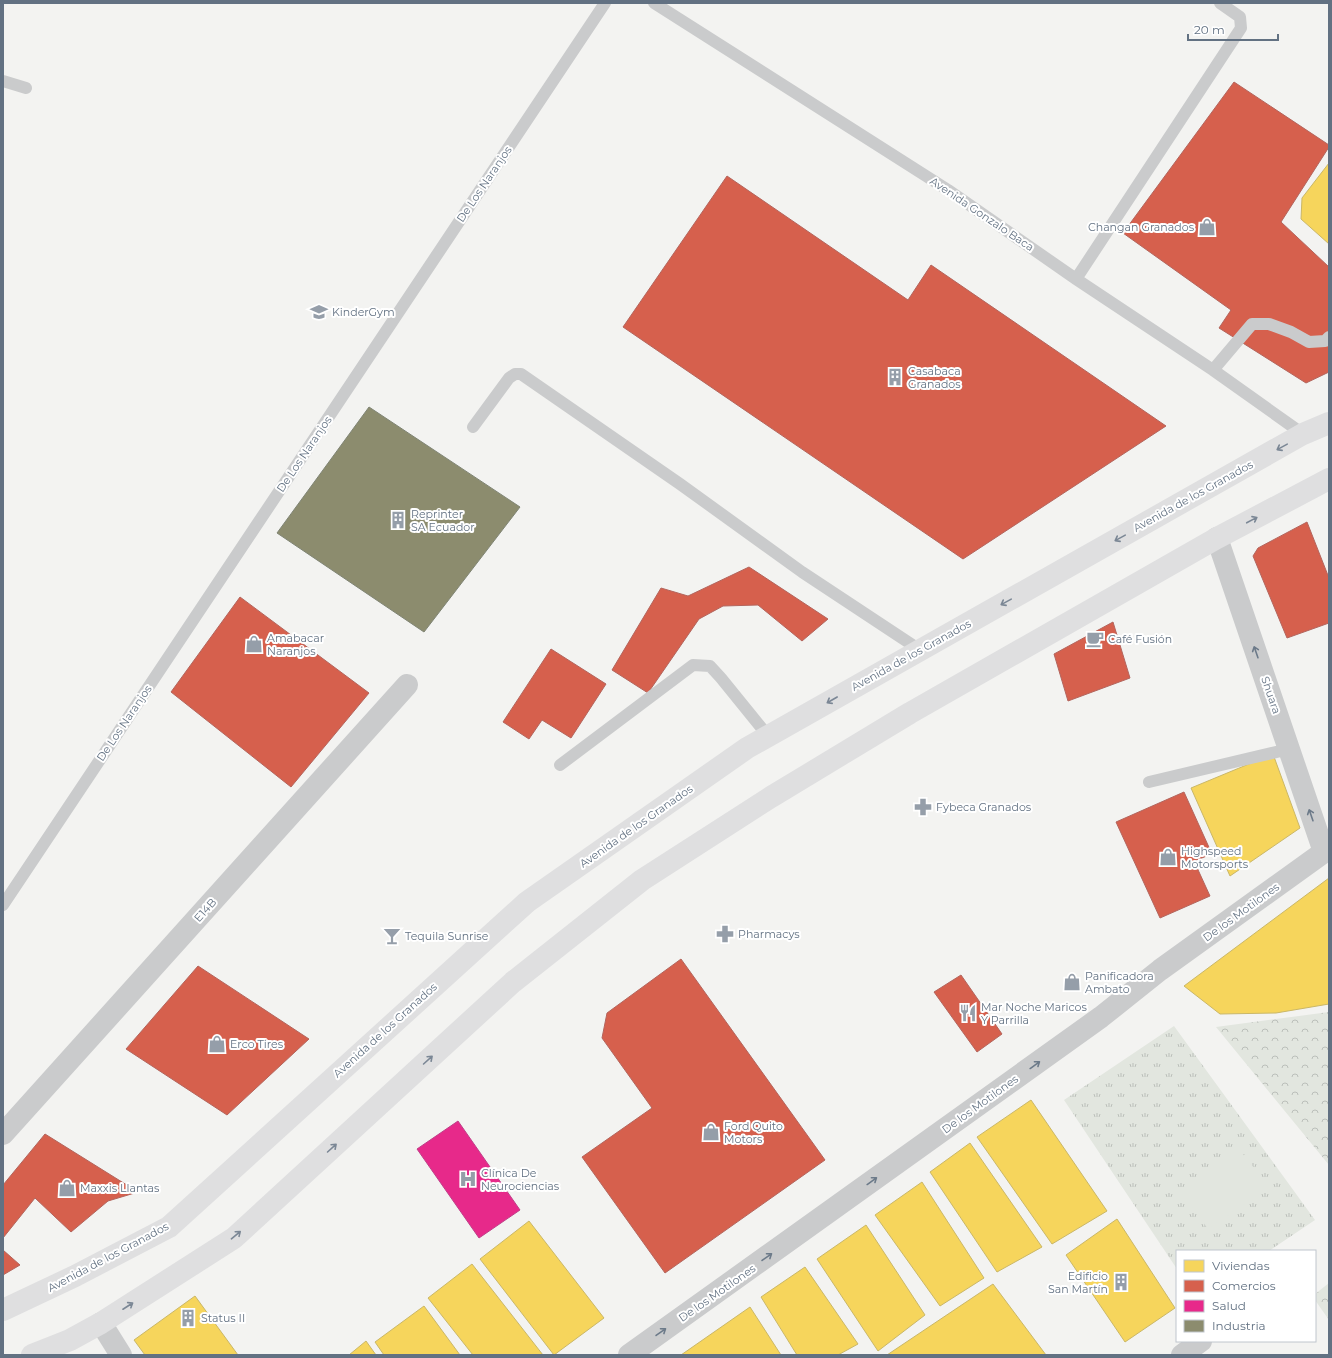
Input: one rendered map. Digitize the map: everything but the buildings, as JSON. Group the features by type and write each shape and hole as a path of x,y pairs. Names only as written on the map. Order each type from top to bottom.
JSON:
{"main road":[{"name":"Avenida de los Granados","path":"3,1310 75,1276 169,1227 527,902 747,748 1304,434 1329,423"},
{"path":"32,1355 64,1347 234,1238 513,982 642,880 771,797 910,713 1217,538 1329,479"}],"street":[{"name":"Shuara","path":"1217,538 1289,749 1326,851"},
{"name":"E14B","path":"3,1134 407,685"},
{"name":"De los Motilones","path":"629,1355 1101,1017 1160,970 1326,851"},
{"path":"101,1323 121,1355"},
{"path":"1182,1355 1200,1342"}],"lane":[{"name":"De Los Naranjos","path":"3,904 605,3"},
{"name":"Avenida Gonzalo Baca","path":"654,3 948,190 1076,279 1213,370 1304,434"},
{"path":"1076,279 1241,28 1240,17 1220,3"},
{"path":"3,81 26,88"},
{"path":"1213,370 1252,324 1269,324 1291,332 1309,342 1326,340 1329,337"},
{"path":"473,427 509,378 515,374 521,374 680,484 802,572 920,650"},
{"path":"560,765 693,665 710,666 768,736"},
{"path":"1149,782 1289,749"}],"green space":[{"path":"1329,1012 1329,1165 1216,1027"},
{"path":"1174,1026 1315,1220 1270,1250 1176,1250 1176,1268 1064,1100"},
{"path":"1239,1149 1269,1187 1208,1229 1182,1193"},
{"path":"1329,1283 1329,1320 1316,1301 1316,1293"}],"place":[{"name":"Changan Granados","path":"1207,227"},
{"name":"KinderGym","path":"319,312"},
{"name":"Casabaca Granados","path":"895,377"},
{"name":"Reprinter SA Ecuador","path":"398,520"},
{"name":"Café Fusión","path":"1095,639"},
{"name":"Amabacar Naranjos","path":"254,644"},
{"name":"Fybeca Granados","path":"923,807"},
{"name":"Highspeed Motorsports","path":"1168,857"},
{"name":"Pharmacys","path":"725,934"},
{"name":"Tequila Sunrise","path":"392,936"},
{"name":"Panificadora Ambato","path":"1072,982"},
{"name":"Mar Noche Maricos Y Parrilla","path":"968,1013"},
{"name":"Erco Tires","path":"217,1044"},
{"name":"Ford Quito Motors","path":"711,1132"},
{"name":"Clínica De Neurociencias","path":"468,1179"},
{"name":"Maxxis Llantas","path":"67,1188"},
{"name":"Edificio San Martín","path":"1121,1282"},
{"name":"Status II","path":"188,1318"}]}
